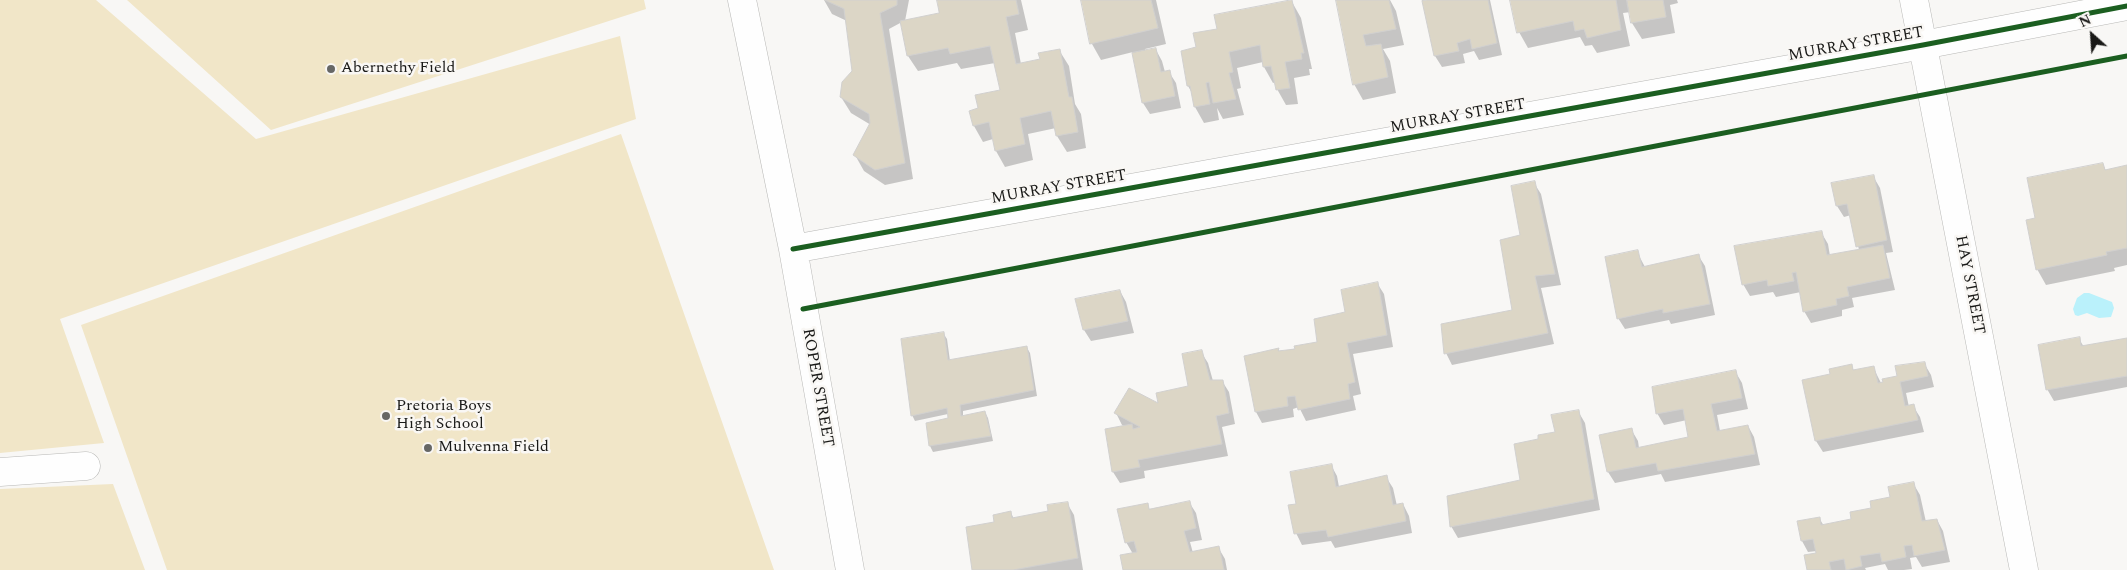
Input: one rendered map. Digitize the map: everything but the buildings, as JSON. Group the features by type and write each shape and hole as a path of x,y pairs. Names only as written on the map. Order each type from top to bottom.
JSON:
{"street":[{"name":"ROPER STREET","path":"742,0 792,249 850,570"},
{"name":"HAY STREET","path":"1914,0 2024,570"},
{"name":"MURRAY STREET","path":"792,249 1923,46 2127,6"},
{"path":"0,472 86,466"}],"shaded area":[{"path":"0,0 96,0 256,139 620,36 636,119 60,319 104,443 0,453"},
{"name":"Abernethy Field","path":"127,0 644,0 646,9 271,130"},
{"name":"Mulvenna Field","path":"621,134 774,570 167,570 81,325"},
{"path":"113,484 145,570 0,570 0,489"}],"water":[{"path":"2084,293 2089,293 2112,302 2114,308 2111,317 2099,318 2087,313 2075,315 2073,309 2077,298"}],"cycle path":[{"path":"793,249 1923,45 2127,6"},
{"path":"803,309 2127,56"}],"place":[{"name":"Abernethy Field","path":"331,69"},
{"name":"Pretoria Boys High School","path":"386,416"},
{"name":"Mulvenna Field","path":"428,448"}]}
